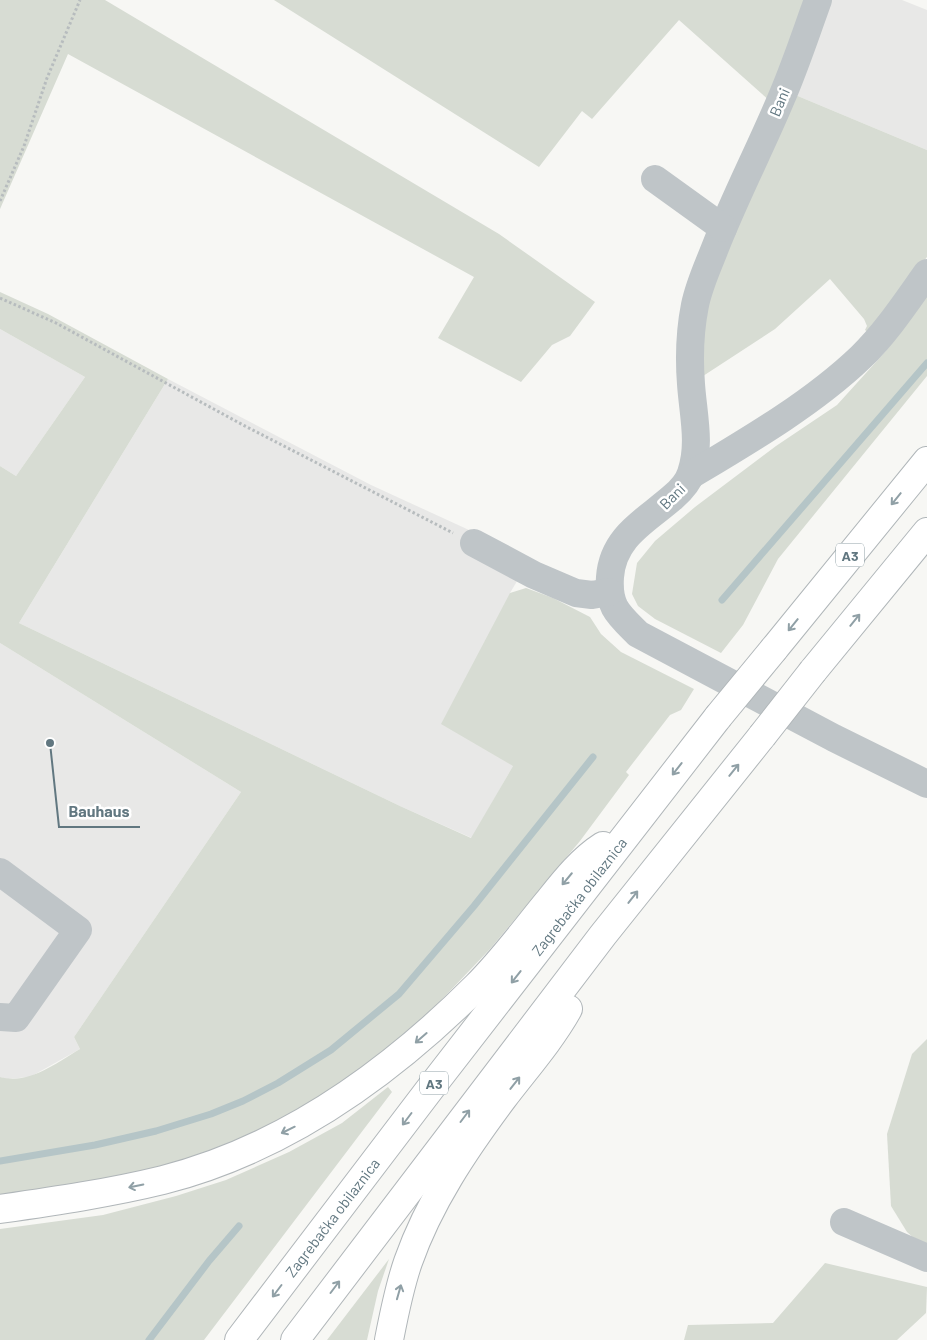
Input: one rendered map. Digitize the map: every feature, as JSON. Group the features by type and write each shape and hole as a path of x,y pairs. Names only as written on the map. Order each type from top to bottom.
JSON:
{"highway":[{"name":"Zagrebačka obilaznica","path":"239,1340 445,1069 718,717 927,461"},
{"path":"295,1340 603,935 813,671 927,532"},
{"path":"0,1209 92,1195 164,1180 254,1147 298,1125 362,1086 457,1006 488,975 570,874 600,847 632,827"},
{"path":"389,1340 397,1300 408,1262 424,1222 438,1195 464,1152 544,1046 567,1012 586,976 603,935"}],"street":[{"name":"Bani","path":"818,0 781,99 723,228 695,304 692,329 691,381 697,448 691,475 682,489 655,513 630,531 619,545 611,566 609,592 618,614 638,634 834,738 927,784"},
{"path":"655,179 723,228"},
{"path":"691,475 738,447 827,386 862,356 884,332 927,273"},
{"path":"474,543 534,575 576,593 592,595 609,592"},
{"path":"0,872 78,930 16,1018 0,1017"},
{"path":"844,1222 927,1258"}],"path":[{"path":"0,202 24,146 47,78 80,0"},
{"path":"0,298 56,323 252,429 474,543"}],"shaded area":[{"path":"0,0 105,0 499,234 595,302 570,336 552,345 521,382 438,338 474,277 68,54 0,209"},
{"path":"274,0 809,0 771,102 679,20 592,119 582,111 539,167"},
{"path":"829,0 902,0 927,10 927,150 793,94"},
{"path":"793,94 927,150 927,257 869,333 865,330 867,326 864,319 830,279 775,329 700,378 704,309"},
{"path":"0,292 48,314 168,379 19,623 400,806 471,838 513,766 441,724 510,593 526,588 553,598 590,617 601,634 621,652 694,689 681,710 670,715 626,772 629,775 580,841 490,949 408,1035 317,1102 231,1145 145,1173 0,1199 0,1077 11,1079 32,1075 52,1066 80,1049 74,1037 241,792 0,643 0,466 16,476 85,377 0,329"},
{"path":"927,295 927,376 778,559 743,625 721,653 655,619 638,606 632,594 637,563 655,541 695,507 776,446 837,405 885,352"},
{"path":"0,329 85,377 16,476 0,466"},
{"path":"168,379 371,485 493,541 529,561 510,593 513,766 472,838 400,806 19,623"},
{"path":"0,643 241,792 74,1037 80,1049 30,1077 7,1079 0,1077"},
{"path":"927,1039 927,1250 907,1232 891,1206 887,1134 912,1054"},
{"path":"388,1087 392,1092 204,1340 0,1340 0,1229 103,1215 176,1196 226,1180 289,1152 342,1123"},
{"path":"389,1259 378,1291 367,1340 327,1340"},
{"path":"825,1263 927,1287 926,1313 897,1340 684,1340 688,1325 773,1323"}],"waterway":[{"path":"722,600 927,363"},
{"path":"0,1161 95,1145 156,1131 211,1114 243,1101 278,1083 331,1050 399,994 474,906 593,757"},
{"path":"149,1340 209,1261 239,1226"}],"place":[{"name":"Bauhaus","path":"50,743"}]}
